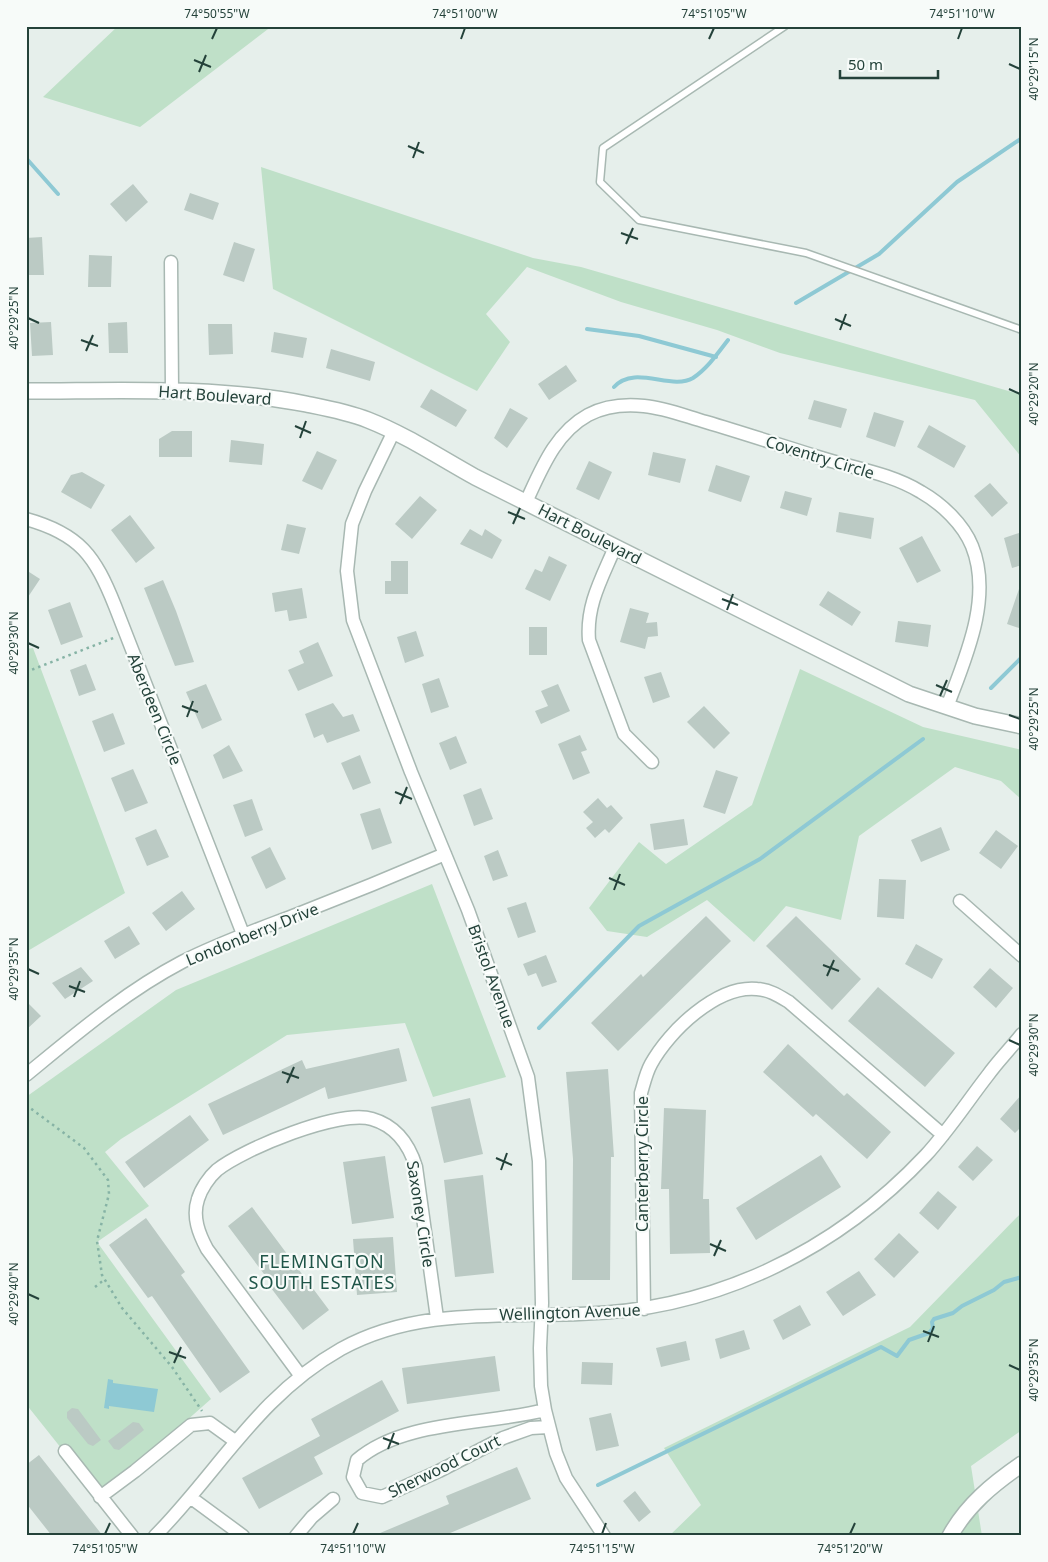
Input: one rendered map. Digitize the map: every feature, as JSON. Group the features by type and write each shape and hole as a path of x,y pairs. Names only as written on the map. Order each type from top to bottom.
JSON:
{"street":[{"path":"171,262 172,391"},
{"name":"Hart Boulevard","path":"26,391 172,391 258,395 341,411 394,431 475,477 901,690 947,707 1022,726"},
{"name":"Coventry Circle","path":"526,502 541,468 560,439 589,415 624,405 664,410 883,476 922,492 953,516 963,531 972,546 980,584 979,604 947,707"},
{"name":"Bristol Avenue","path":"394,431 364,491 352,524 346,571 353,620 367,660 499,993 528,1078 539,1161 541,1386 548,1427 566,1478 604,1536"},
{"name":"Aberdeen Circle","path":"26,519 63,532 96,563 243,934"},
{"path":"615,547 590,606 587,623 589,640 624,734 652,762"},
{"name":"Londonberry Drive","path":"26,1075 95,1018 137,988 182,962 243,934 329,902 444,854"},
{"path":"960,901 1022,956"},
{"name":"Canterberry Circle","path":"644,1309 641,1093 650,1065 666,1043 699,1010 713,1000 740,991 756,989 774,993 795,1007 943,1135"},
{"name":"Wellington Avenue","path":"155,1536 266,1405 300,1375 342,1348 364,1338 410,1323 437,1318 605,1313 644,1309 706,1296 786,1263 859,1215 924,1156 943,1135 989,1073 1022,1034"},
{"name":"Saxoney Circle","path":"300,1375 208,1250 201,1237 196,1212 198,1198 205,1184 216,1170 249,1152 291,1134 332,1120 352,1116 371,1118 388,1125 402,1137 411,1152 416,1167 437,1318"},
{"name":"Sherwood Court","path":"545,1410 515,1418 433,1428 388,1441 357,1460 353,1477 362,1493 382,1497 439,1471 503,1438 531,1428 548,1427"},
{"path":"100,1497 136,1472 191,1425 210,1423 234,1441"},
{"path":"65,1451 132,1536"},
{"path":"950,1536 968,1510 985,1492 1022,1464"},
{"path":"190,1497 243,1536"},
{"path":"296,1536 312,1517 333,1499"}],"lane":[{"path":"785,26 603,148 600,182 639,220 806,254 1022,330"}],"path":[{"path":"26,672 125,634"},
{"path":"26,1105 84,1148 108,1180 109,1194 97,1241 104,1279 122,1308 172,1367 210,1423"},
{"path":"95,1287 104,1279"}],"green space":[{"path":"118,26 272,26 140,127 43,97"},
{"path":"261,167 533,258 581,267 1022,395 1022,458 975,400 780,353 717,330 621,302 527,267 486,314 510,342 477,391 273,289"},
{"path":"33,648 125,893 26,952 26,649"},
{"path":"800,669 923,727 1022,750 1022,800 1001,781 955,767 859,836 841,920 786,906 754,942 707,900 647,937 607,931 589,908 639,842 666,864 752,805"},
{"path":"432,884 506,1077 433,1097 405,1023 287,1035 121,1139 105,1152 149,1206 97,1242 211,1399 100,1497 26,1404 26,1097 176,990"},
{"path":"1022,1212 1022,1430 971,1466 982,1536 669,1536 701,1505 664,1448 910,1327"}],"water":[{"path":"108,1379 113,1380 113,1383 158,1389 154,1412 109,1406 109,1409 104,1408"}],"building":[{"path":"133,184 148,202 126,222 110,204"},
{"path":"190,193 219,203 213,220 184,210"},
{"path":"42,237 44,275 26,275 26,238"},
{"path":"234,242 255,249 244,282 223,275"},
{"path":"89,255 112,256 111,287 88,287"},
{"path":"51,322 53,355 32,356 30,323"},
{"path":"127,322 128,353 109,353 108,323"},
{"path":"208,324 232,324 233,354 209,355"},
{"path":"274,332 307,338 303,358 271,352"},
{"path":"331,349 375,362 370,381 326,368"},
{"path":"566,365 577,381 549,400 538,384"},
{"path":"431,389 467,410 456,427 420,407"},
{"path":"814,400 847,409 841,428 808,419"},
{"path":"510,408 528,418 507,448 494,438"},
{"path":"874,412 904,421 895,447 866,437"},
{"path":"929,425 966,446 954,468 917,447"},
{"path":"172,431 192,431 192,457 159,457 159,439"},
{"path":"231,440 264,444 262,465 229,462"},
{"path":"317,451 337,460 322,490 302,481"},
{"path":"653,452 686,459 680,483 648,475"},
{"path":"589,461 612,472 599,500 576,489"},
{"path":"716,465 750,476 741,502 708,491"},
{"path":"82,472 105,485 91,509 61,492 71,475"},
{"path":"990,483 1008,503 992,517 974,496"},
{"path":"785,491 812,498 807,516 780,508"},
{"path":"420,496 437,510 412,539 395,524"},
{"path":"839,512 874,518 871,539 836,532"},
{"path":"130,515 155,548 136,563 111,530"},
{"path":"287,524 306,528 299,554 281,550"},
{"path":"470,529 482,536 485,529 502,540 492,559 460,544"},
{"path":"1022,532 1022,565 1012,568 1004,538"},
{"path":"922,536 941,571 917,583 899,548"},
{"path":"549,556 567,565 550,601 525,589 535,569 542,572"},
{"path":"391,561 408,561 408,594 385,594 385,581 391,581"},
{"path":"26,570 40,579 26,600"},
{"path":"163,580 194,662 175,666 144,588"},
{"path":"1020,586 1022,587 1022,629 1007,624"},
{"path":"302,588 307,618 289,621 287,610 275,612 272,593"},
{"path":"828,591 861,612 852,626 819,605"},
{"path":"70,602 83,637 61,645 48,610"},
{"path":"630,608 649,613 646,623 657,622 658,636 648,637 645,649 620,642"},
{"path":"898,621 931,625 928,647 895,642"},
{"path":"529,627 547,627 547,655 529,655"},
{"path":"416,631 424,656 405,663 397,637"},
{"path":"318,642 333,676 298,691 288,670 304,663 299,651"},
{"path":"86,664 96,690 79,696 70,670"},
{"path":"661,672 670,697 653,703 644,677"},
{"path":"439,678 449,707 431,713 422,684"},
{"path":"206,684 222,720 202,729 186,692"},
{"path":"558,684 570,711 541,724 535,711 548,706 541,691"},
{"path":"333,703 343,717 353,714 360,731 327,743 323,734 314,738 305,714"},
{"path":"704,706 730,733 714,749 687,722"},
{"path":"113,713 125,744 104,752 92,721"},
{"path":"580,735 587,750 581,752 590,773 573,780 558,744"},
{"path":"456,736 467,763 450,770 439,743"},
{"path":"229,745 243,771 223,779 213,755"},
{"path":"360,755 371,783 353,790 341,763"},
{"path":"133,769 148,803 125,812 111,778"},
{"path":"716,770 738,777 725,814 703,807"},
{"path":"481,788 493,819 474,826 463,795"},
{"path":"598,798 607,808 611,805 623,818 609,833 605,829 595,838 586,828 593,822 583,812"},
{"path":"252,799 263,830 245,837 233,805"},
{"path":"380,808 392,843 372,850 360,814"},
{"path":"684,819 688,845 654,850 650,824"},
{"path":"941,827 950,850 921,862 911,840"},
{"path":"156,829 169,857 147,866 135,838"},
{"path":"996,830 1018,846 1001,869 979,853"},
{"path":"270,847 286,879 266,889 251,857"},
{"path":"498,850 508,876 493,881 484,856"},
{"path":"879,879 906,880 904,919 877,917"},
{"path":"182,891 195,909 166,931 152,913"},
{"path":"526,902 536,932 518,938 507,908"},
{"path":"706,916 731,941 618,1051 591,1023 641,974 643,977"},
{"path":"796,916 861,979 832,1010 766,946"},
{"path":"129,926 140,944 115,959 104,941"},
{"path":"916,944 943,959 932,979 905,964"},
{"path":"546,955 557,982 542,987 536,973 528,976 523,964"},
{"path":"81,967 93,981 65,999 52,983"},
{"path":"990,968 1013,988 996,1008 973,987"},
{"path":"878,987 955,1053 925,1087 848,1021"},
{"path":"26,1001 41,1016 26,1030"},
{"path":"788,1044 844,1096 847,1093 891,1132 867,1159 816,1114 813,1117 763,1072"},
{"path":"399,1048 407,1081 328,1099 325,1087 223,1135 208,1104 302,1060 306,1069"},
{"path":"608,1069 614,1157 611,1157 610,1280 572,1280 573,1159 566,1072"},
{"path":"1022,1094 1022,1126 1015,1133 1000,1119"},
{"path":"470,1098 483,1154 444,1163 431,1107"},
{"path":"664,1108 706,1110 703,1199 709,1199 710,1253 670,1254 669,1189 661,1189"},
{"path":"190,1115 209,1140 144,1188 125,1162"},
{"path":"977,1146 993,1160 973,1181 958,1167"},
{"path":"821,1155 841,1187 756,1240 736,1208"},
{"path":"385,1156 394,1218 352,1224 343,1162"},
{"path":"483,1175 494,1273 455,1277 444,1180"},
{"path":"938,1191 957,1207 938,1230 919,1213"},
{"path":"252,1207 329,1310 303,1330 228,1226"},
{"path":"146,1218 185,1272 181,1275 250,1372 220,1393 152,1296 148,1298 109,1245"},
{"path":"899,1233 919,1252 894,1278 874,1259"},
{"path":"393,1237 397,1292 357,1295 353,1239"},
{"path":"859,1271 876,1295 843,1316 826,1292"},
{"path":"800,1305 811,1325 783,1340 773,1320"},
{"path":"744,1330 750,1349 720,1359 715,1339"},
{"path":"686,1341 690,1360 661,1367 656,1348"},
{"path":"495,1356 500,1391 407,1404 402,1368"},
{"path":"582,1362 613,1363 612,1385 581,1384"},
{"path":"382,1380 399,1411 314,1457 323,1474 259,1509 242,1478 320,1436 311,1419"},
{"path":"72,1408 78,1409 101,1440 93,1446 88,1444 67,1418 67,1412"},
{"path":"611,1413 619,1446 596,1451 589,1418"},
{"path":"133,1422 139,1423 144,1430 119,1450 114,1449 108,1441"},
{"path":"39,1455 103,1536 52,1536 26,1503 26,1465"},
{"path":"517,1467 531,1499 443,1536 373,1536 449,1504 446,1496"},
{"path":"635,1491 651,1512 639,1522 623,1501"}],"waterway":[{"path":"796,303 879,254 957,182 1022,138"},
{"path":"26,158 58,194"},
{"path":"587,329 639,336 716,357"},
{"path":"614,387 632,378 642,377 674,382 693,378 708,365 728,340"},
{"path":"991,688 1022,657"},
{"path":"539,1028 639,926 760,859 923,739"},
{"path":"598,1485 881,1347 897,1356 909,1340 929,1333 933,1328 932,1322 934,1319 953,1313 962,1306 994,1290 1004,1282 1022,1277"}],"district":[{"name":"FLEMINGTON SOUTH ESTATES","path":"322,1271"}]}
